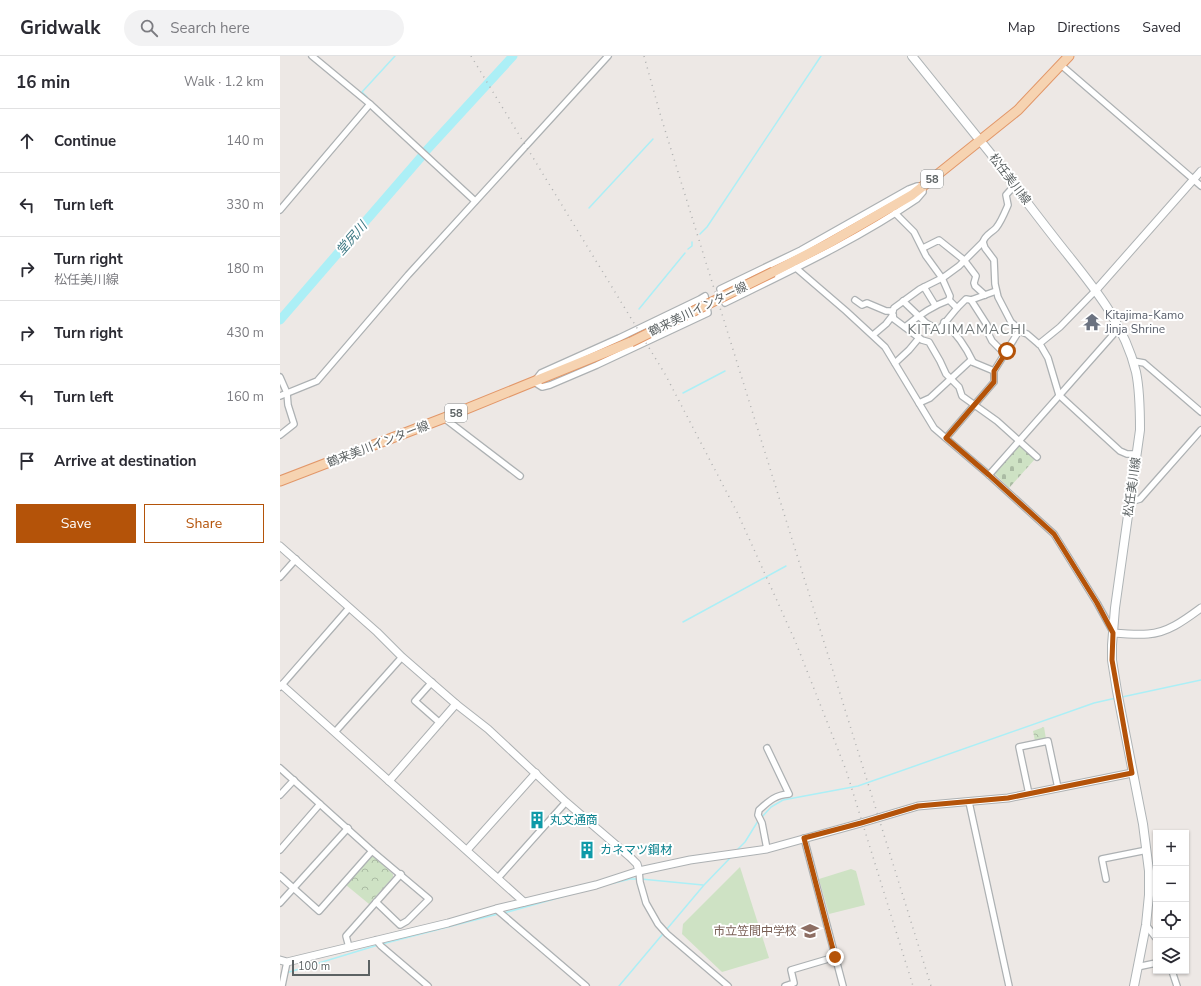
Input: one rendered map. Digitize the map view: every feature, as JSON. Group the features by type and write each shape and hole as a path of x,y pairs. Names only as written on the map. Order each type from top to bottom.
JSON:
{"main road":[{"name":"松任美川線","path":"912,56 1096,290 1119,328 1133,361 1140,401 1140,430 1115,608 1112,660 1132,773 1143,824 1149,871 1149,895 1146,925 1134,986"},
{"name":"鶴来美川インター線","path":"280,481 444,418 631,342 829,243 912,195 1018,110 1069,56"}],"street":[{"path":"312,56 370,104 475,201"},
{"path":"280,396 317,381 408,275 608,56"},
{"path":"1061,65 1201,186"},
{"path":"280,210 370,104"},
{"path":"1039,344 1060,327 1096,290 1201,171"},
{"path":"923,186 922,192 917,199 866,232 725,303 720,288 814,242 909,189 923,186"},
{"path":"873,335 886,324 893,313 894,308 924,287 942,278 959,266 980,246 986,235 996,227 1002,218 1008,205 1006,195 1014,186"},
{"path":"895,214 914,232 930,262 942,278 950,300 957,308"},
{"path":"922,248 939,240 964,260 976,276 974,283 975,286 985,295"},
{"path":"983,242 985,248 994,260 996,291 1011,322 1018,328 1019,331 1027,334 1039,344 1048,358 1059,395 1120,451 1127,454 1137,454"},
{"path":"796,268 885,347 934,428 1054,534 1097,603 1113,633 1149,634 1159,632 1185,619 1201,608"},
{"path":"924,287 935,305"},
{"path":"903,301 926,323 939,330 944,322 966,299 971,300 996,291"},
{"path":"705,296 708,313 598,365 542,387 534,382 541,373 626,335 705,296"},
{"path":"855,300 862,304 867,303 893,313"},
{"path":"905,327 918,315 935,305 950,300"},
{"path":"971,300 987,325 989,335 992,340 1006,354"},
{"path":"893,313 894,319 919,338 928,342 946,374 959,387 962,396 997,421 1037,457"},
{"path":"944,322 962,342 973,362"},
{"path":"989,475 1119,328"},
{"path":"946,438 994,382 994,371 1019,331"},
{"path":"895,363 919,338"},
{"path":"919,403 930,398 970,361 994,371"},
{"path":"1133,361 1144,363 1201,412"},
{"path":"280,377 287,393 288,405 294,424 280,435"},
{"path":"444,418 520,476"},
{"path":"1130,502 1140,499 1201,430"},
{"path":"280,546 378,632 402,657 456,704 488,729 566,802 630,857 637,864 646,903 658,924 665,932 728,986"},
{"path":"280,577 296,559"},
{"path":"349,608 281,685 524,902"},
{"path":"335,732 402,657"},
{"path":"432,682 415,701 440,723"},
{"path":"389,781 456,704"},
{"path":"1030,794 1019,747 1048,741 1058,788"},
{"path":"767,748 789,794 780,794 771,798 759,810 758,816 762,823 767,849"},
{"path":"280,768 372,851 429,899 407,921 400,924 376,902"},
{"path":"467,850 536,773"},
{"path":"282,986 284,978 284,964 349,947 378,943 524,902 640,876 690,860 767,849 918,806 1008,798 1132,773"},
{"path":"280,795 294,780"},
{"path":"498,878 566,802"},
{"path":"969,802 1009,986"},
{"path":"280,850 320,804"},
{"path":"280,903 348,828"},
{"path":"804,838 843,986"},
{"path":"1106,879 1102,859 1147,850"},
{"path":"280,876 319,911 372,851"},
{"path":"349,947 346,936 401,874"},
{"path":"498,910 586,986"},
{"path":"1146,925 1153,934"},
{"path":"378,943 428,986"},
{"path":"785,986 794,983 791,970 835,957"},
{"path":"1137,967 1153,964"},
{"path":"1173,974 1177,986"}],"green space":[{"path":"1020,445 1035,459 1009,488 995,474 996,471"},
{"path":"1044,727 1046,739 1035,741 1033,731"},
{"path":"370,857 374,857 393,874 393,877 369,904 346,885"},
{"path":"740,867 769,958 722,972 682,934 683,924"},
{"path":"851,869 856,871 865,905 829,914 819,879"}],"waterway":[{"path":"367,97 362,92 395,56"},
{"name":"堂尻川","path":"425,152 513,56"},
{"path":"700,234 707,227 821,56"},
{"path":"589,208 653,139"},
{"name":"堂尻川","path":"280,320 422,156"},
{"path":"688,249 692,246 692,242"},
{"path":"639,309 685,253"},
{"path":"683,393 725,371"},
{"path":"683,622 786,566"},
{"path":"1122,697 1201,680"},
{"path":"761,818 771,807 783,800 858,786 1094,703 1116,698"},
{"path":"737,850 745,842 758,821"},
{"path":"619,986 704,885 732,856"},
{"path":"610,884 630,879 637,879"},
{"path":"641,879 703,885"},
{"path":"504,913 572,894"},
{"path":"382,944 498,914"},
{"path":"286,973 378,945"}],"railway":[{"path":"471,56 665,374 738,514 796,643 846,770 913,986"},
{"path":"644,56 661,117 931,986"}],"place":[{"name":"Kitajima-Kamo Jinja Shrine","path":"1092,322"},
{"name":"丸文通商","path":"537,820"},
{"name":"カネマツ鋼材","path":"587,850"},
{"name":"市立笠間中学校","path":"810,931"}],"district":[{"name":"KITAJIMAMACHI","path":"967,329"}],"route":[{"path":"835,957 804,838 918,806 1008,798 1132,773 1112,660 1113,633 1097,603 1054,534 946,438 994,382 994,371 1007,351"}]}
